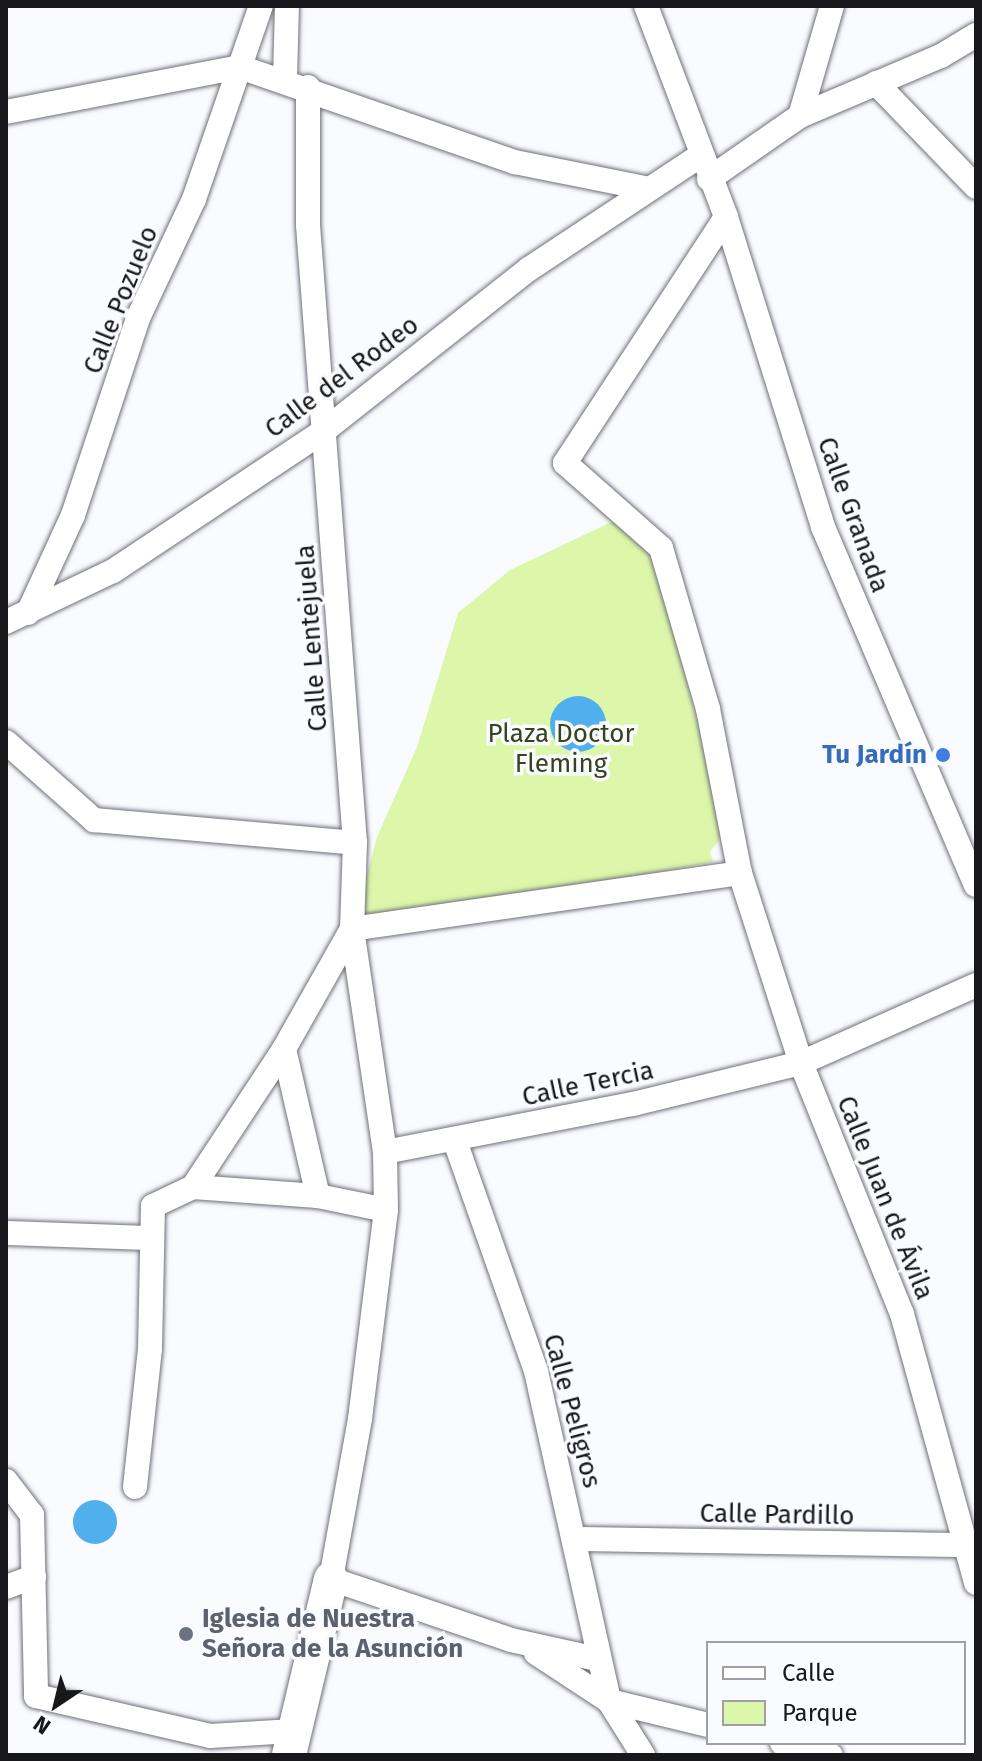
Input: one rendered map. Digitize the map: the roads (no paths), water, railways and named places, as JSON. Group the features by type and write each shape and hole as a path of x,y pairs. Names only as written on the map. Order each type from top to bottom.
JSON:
{"street":[{"name":"Calle Pozuelo","path":"17,618 73,515 139,316 194,199 261,6"},
{"path":"287,6 296,84"},
{"name":"Calle Granada","path":"646,6 700,156 726,217 823,527 976,885"},
{"path":"800,116 832,6"},
{"path":"709,179 800,116 976,35"},
{"path":"6,112 240,67 515,162 645,188"},
{"path":"876,83 976,187"},
{"name":"Calle Lentejuela","path":"296,84 355,843 352,929 385,1152 386,1210 360,1419 331,1579"},
{"name":"Calle del Rodeo","path":"17,618 113,571 325,430 529,269 645,188 700,156"},
{"name":"Calle Juan de Ávila","path":"726,217 565,463 661,548 708,709 740,873 801,1063 902,1314 972,1546 976,1583"},
{"path":"6,742 94,820 355,843"},
{"path":"193,1187 284,1049 352,929 740,873"},
{"name":"Calle Tercia","path":"385,1152 455,1141 801,1063 976,985"},
{"path":"284,1049 318,1196"},
{"name":"Calle Peligros","path":"455,1141 536,1371 577,1539 597,1659 609,1701"},
{"path":"135,1487 150,1349 153,1206 193,1187 318,1196 386,1210"},
{"path":"6,1233 150,1238"},
{"path":"6,1481 32,1515 36,1696 210,1736 291,1743 331,1579 511,1640 597,1659"},
{"name":"Calle Pardillo","path":"577,1539 972,1546"},
{"path":"6,1587 34,1577"},
{"path":"511,1640 609,1701 706,1725"},
{"path":"609,1701 643,1755"},
{"path":"790,1745 831,1755"}],"water":[{"path":"578,696 598,704 606,724 598,744 578,752 558,744 550,724 558,704"},
{"path":"95,1500 110,1507 117,1522 110,1537 95,1544 80,1537 73,1522 80,1507"}],"place":[{"name":"Tu Jardín","path":"943,755"},
{"name":"Iglesia de Nuestra Señora de la Asunción","path":"186,1634"}],"park label":[{"name":"Plaza Doctor Fleming","path":"561,749"}]}
